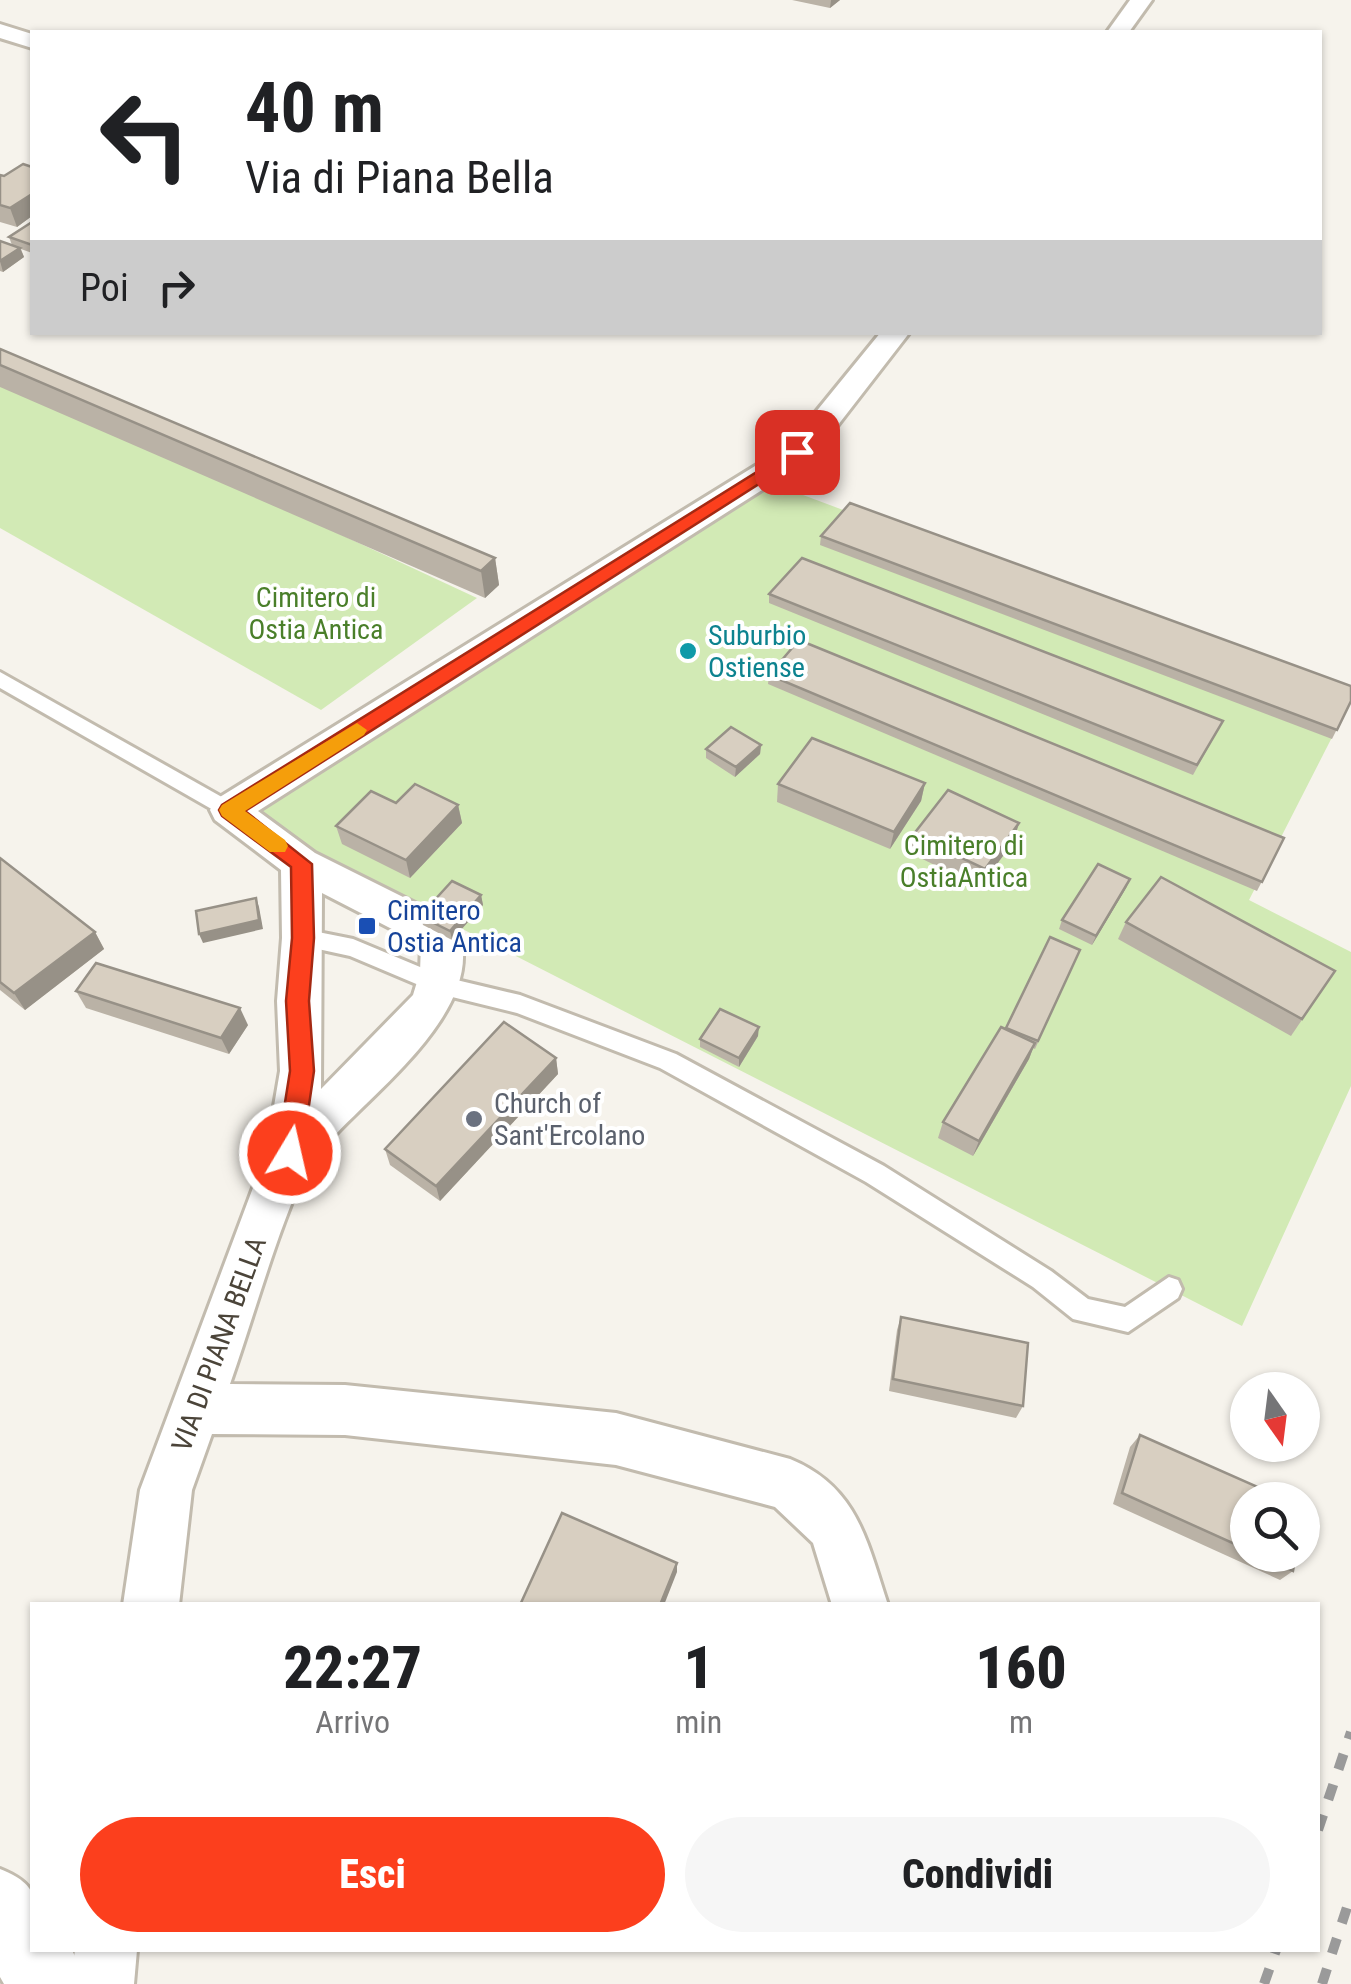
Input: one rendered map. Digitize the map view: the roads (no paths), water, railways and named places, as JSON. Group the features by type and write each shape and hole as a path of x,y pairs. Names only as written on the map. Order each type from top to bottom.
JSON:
{"street":[{"path":"1119,30 1141,0"},
{"path":"0,31 30,40"},
{"path":"290,1153 428,1007 440,985 444,960 428,920 302,864 229,810 787,460 813,436 894,335"},
{"name":"VIA DI PIANA BELLA","path":"151,1602 166,1490 290,1153 302,1071 298,1001 303,938 302,864"},
{"path":"195,1409 345,1410 616,1439 790,1485 834,1527 859,1602"},
{"path":"0,1906 50,1984"},
{"path":"102,1984 106,1952"}],"lane":[{"path":"0,679 229,810"},
{"path":"303,938 352,948 440,985 520,1004 668,1061 875,1174 1042,1279 1082,1310 1128,1320 1169,1289"}],"railway":[{"path":"1320,1824 1351,1732"},
{"path":"1322,1984 1351,1895"},
{"path":"1264,1984 1275,1952"}],"place":[{"name":"Suburbio Ostiense","path":"688,651"},
{"name":"Cimitero Ostia Antica","path":"367,926"},
{"name":"Church of Sant'Ercolano","path":"474,1119"}],"park label":[{"name":"Cimitero di Ostia Antica","path":"316,613"},
{"name":"Cimitero di OstiaAntica","path":"964,861"}]}
